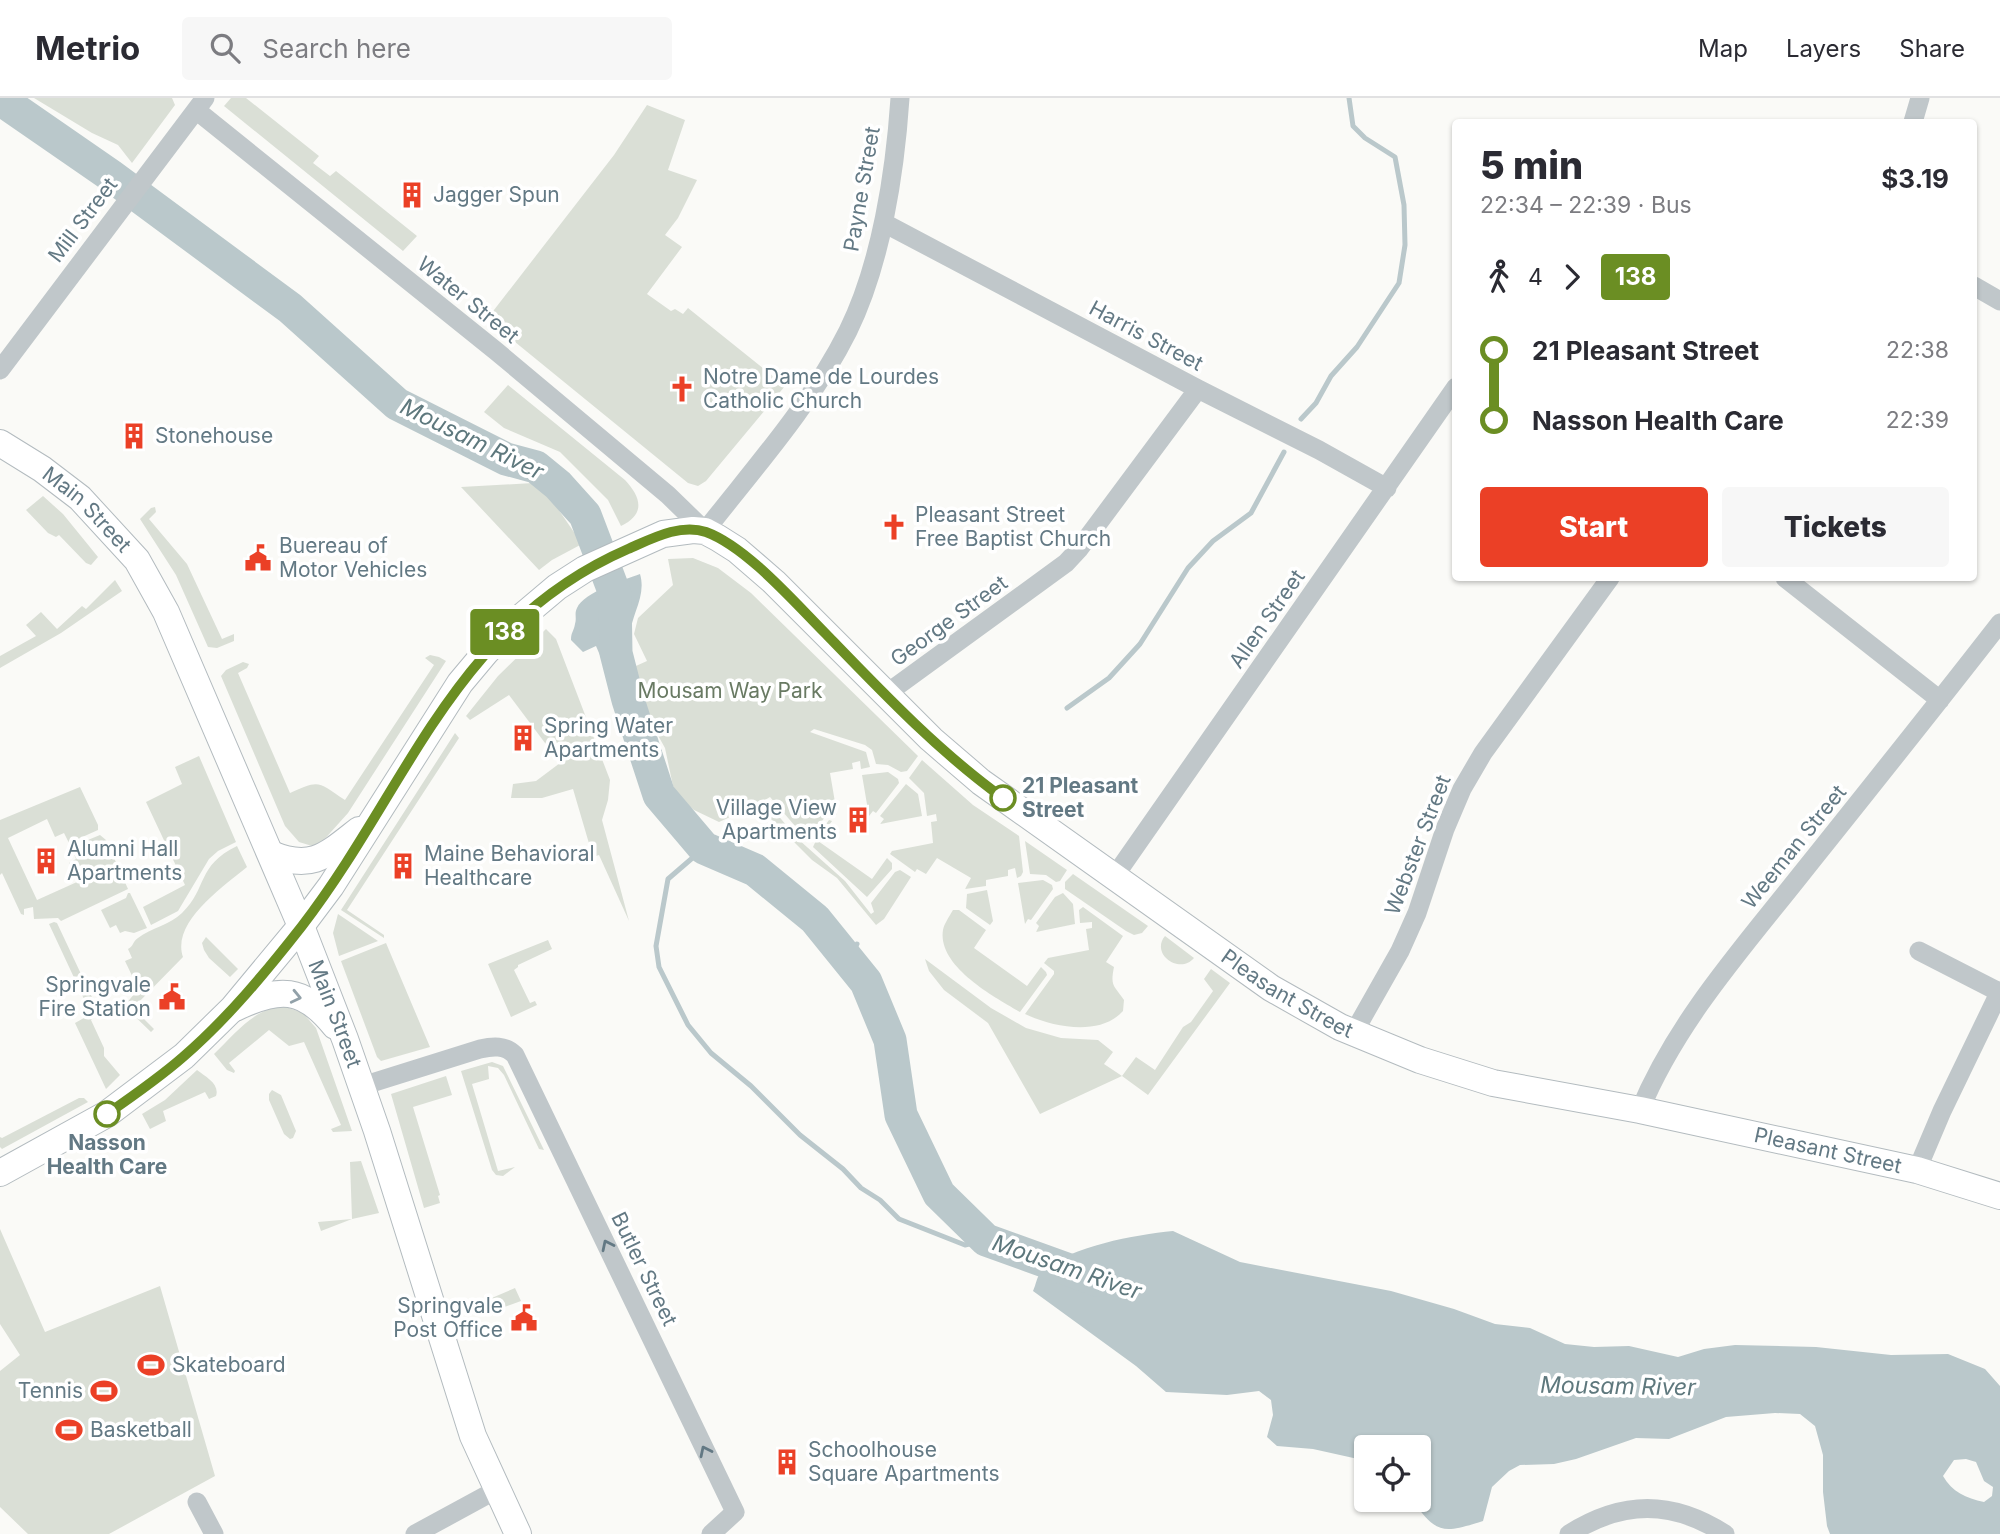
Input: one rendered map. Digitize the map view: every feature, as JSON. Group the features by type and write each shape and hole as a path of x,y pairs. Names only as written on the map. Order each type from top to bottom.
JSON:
{"main road":[{"name":"Main Street","path":"0,443 43,469 80,498 137,560 166,612 302,926 362,1086 473,1436 518,1534"},
{"path":"0,1173 86,1127 116,1107 184,1056 233,1008 302,926 331,886 427,733 472,668 513,624 557,587 585,569 643,542 681,530 705,531"},
{"name":"Pleasant Street","path":"705,531 737,550 774,582 931,739 981,782 1271,988 1353,1034 1420,1060 1493,1083 1640,1110 1917,1170 2000,1196"},
{"path":"271,855 291,862 304,862 326,855 372,820"},
{"path":"233,1008 272,993 306,998 321,1008 345,1039"}],"street":[{"name":"Payne Street","path":"705,531 806,402 848,330 864,293 884,223 900,98"},
{"path":"1914,119 1920,98"},
{"name":"Mill Street","path":"0,370 201,104"},
{"name":"Water Street","path":"201,104 668,495 705,531"},
{"name":"Harris Street","path":"884,223 1387,488"},
{"path":"1977,288 2000,301"},
{"name":"George Street","path":"886,694 1066,563 1198,389"},
{"name":"Allen Street","path":"1114,877 1452,393"},
{"name":"Webster Street","path":"1353,1034 1400,951 1418,913 1462,789 1483,753 1608,581"},
{"path":"1789,581 1940,700"},
{"name":"Weeman Street","path":"1640,1110 1669,1050 1712,986 2000,623"},
{"path":"1917,1170 1950,1092 2000,992 1919,951"},
{"name":"Butler Street","path":"362,1086 480,1049 508,1049 520,1062 735,1512 711,1534"},
{"path":"415,1534 496,1490"},
{"path":"197,1502 214,1534"},
{"path":"1569,1534 1587,1523 1639,1508 1685,1513 1725,1534"}],"green space":[{"path":"34,98 172,98 175,105 132,163 118,145 92,133"},
{"path":"231,98 246,98 319,156 313,163 330,176 336,171 417,236 403,251 224,106"},
{"path":"647,105 685,120 668,170 697,180 678,218 665,235 682,247 647,294 671,311 675,309 683,314 688,308 785,386 706,481 698,486 688,483 487,319 614,155"},
{"path":"508,385 625,480 635,493 638,505 629,521 621,526 608,500 560,452 504,428 484,412"},
{"path":"533,483 552,500 582,544 539,570 461,487"},
{"path":"43,496 63,514 98,557 91,565 59,535 56,537 48,533 26,510"},
{"path":"155,507 156,512 149,519 187,564 222,639 234,634 234,641 217,648 208,647 176,575 140,519"},
{"name":"Mousam Way Park","path":"693,558 718,568 751,593 918,756 907,771 901,772 888,765 876,764 872,750 865,745 814,729 810,732 866,752 870,767 861,769 860,761 852,763 853,769 830,773 837,814 827,814 808,841 770,797 765,800 798,839 845,881 871,914 874,912 871,903 895,872 900,870 911,877 884,919 876,925 837,878 812,860 757,805 719,822 694,810 679,798 673,786 665,748 640,703 627,670 647,661 634,634 638,618 673,585 668,559"},
{"path":"115,580 122,591 61,633 0,668 0,656 36,636 26,625 41,612 57,629 82,606 86,609"},
{"path":"546,629 556,639 610,780 602,820 629,921 599,855 593,857 573,789 542,798 511,798 513,784 536,781 560,763 509,695 470,720 466,716 498,676"},
{"path":"430,655 446,661 348,813 322,842 312,846 299,842 285,826 221,676 226,670 243,662 249,664 238,673 290,793 319,784 345,800 434,665 425,658"},
{"path":"455,733 459,738 347,910 384,935 384,938 341,910"},
{"path":"199,756 236,842 209,859 178,911 151,925 143,907 185,885 146,802 182,784 175,767"},
{"path":"922,760 973,805 1019,836 1023,872 1021,876 1017,878 1015,868 1008,870 1008,876 986,880 986,886 965,889 971,878 937,858 926,874 917,869 915,872 890,854 892,851 933,843 931,822 937,821 936,814 927,816 924,793 909,778"},
{"path":"888,772 898,779 899,783 876,813 873,811 869,816 862,775"},
{"path":"906,784 918,794 922,816 880,824 884,819 880,816"},
{"path":"80,787 98,830 69,843 64,833 55,837 47,819 8,838 37,900 77,882 69,863 76,859 71,847 100,835 106,840 128,889 61,921 58,918 34,919 33,907 24,909 24,915 21,914 2,873 0,875 0,820"},
{"path":"829,820 832,821 818,841 872,879 887,858 892,863 892,869 867,897 813,847"},
{"path":"1025,841 1067,870 1060,881 1056,882 1046,875 1030,874"},
{"path":"237,846 247,867 213,895 192,918 181,944 183,957 133,1008 154,1029 151,1032 124,1006 136,992 131,984 135,982 125,961 132,958 128,949 136,939 182,913 196,895 208,869"},
{"path":"1073,874 1148,926 1142,933 1134,935 1065,889 1065,882"},
{"path":"1043,880 1052,885 1053,889 1031,920 1028,919 1025,924 1018,883"},
{"path":"987,890 993,921 990,925 966,908 967,894"},
{"path":"128,893 147,928 134,933 120,933 116,925 110,928 101,910 126,898"},
{"path":"1063,893 1073,904 1075,924 1036,932 1039,926 1036,923 1055,897"},
{"path":"1083,907 1123,936 1106,962 1114,967 1112,978 1115,988 1124,1000 1123,1011 1113,1019 1089,1027 1062,1026 1025,1014 1054,974 1044,963 1048,958 1089,950 1086,929 1092,928 1092,922 1080,923 1079,910"},
{"path":"953,910 959,910 986,930 974,948 1027,986 1041,967 1046,972 1047,975 1020,1012 970,979 949,956 943,930"},
{"path":"338,914 378,941 339,956 333,933"},
{"path":"57,923 97,1008 97,1013 91,1020 104,1048 104,1056 120,1075 106,1089 75,1023 91,1014 49,924"},
{"path":"1165,936 1194,958 1181,964 1169,960 1161,949"},
{"path":"206,937 238,969 230,977 204,950 202,943"},
{"path":"548,940 552,949 518,965 514,970 530,1003 535,1001 537,1005 511,1017 488,964"},
{"path":"386,943 430,1047 381,1061 377,1057 341,961"},
{"path":"925,959 991,1008 1026,1028 1061,1038 1098,1040 1113,1052 1104,1064 1122,1076 1040,1114 988,1023 944,990 929,971"},
{"path":"1211,969 1230,983 1148,1095 1122,1076 1136,1057 1155,1070 1183,1027 1191,1022 1213,991 1204,979"},
{"path":"283,1006 303,1013 316,1028 352,1131 333,1132 331,1129 341,1125 304,1042 289,1046 269,1030 229,1063 234,1073 227,1070 214,1054 254,1017"},
{"path":"492,1062 503,1066 544,1150 539,1149 504,1075 498,1068 488,1066 489,1079 472,1084 498,1171 515,1167 503,1176 496,1175 492,1170 461,1071"},
{"path":"197,1070 214,1084 216,1096 209,1099 205,1092 163,1111 166,1121 150,1129 142,1114 165,1100"},
{"path":"446,1076 452,1095 413,1107 440,1195 440,1203 424,1208 391,1094"},
{"path":"272,1090 281,1095 296,1131 293,1138 290,1139 284,1134 269,1100"},
{"path":"79,1098 88,1102 2,1149 0,1147 0,1137"},
{"path":"361,1161 379,1213 352,1219 350,1162"},
{"path":"352,1219 321,1231 318,1222"},
{"path":"0,1229 45,1332 160,1286 215,1476 109,1534 28,1534 0,1507 0,1371 20,1355 0,1324"},
{"path":"515,1288 521,1301 485,1314 480,1303"}],"water":[{"path":"640,574 641,593 631,628 632,646 602,660 596,646 583,652 571,640 576,610 581,602 605,587"},
{"path":"1173,1231 1240,1262 1391,1291 1495,1324 1530,1328 1565,1344 1629,1346 1678,1357 1704,1349 1735,1345 1816,1347 1891,1355 1948,1354 1985,1369 2000,1386 2000,1534 1830,1534 1823,1492 1823,1455 1815,1426 1800,1414 1775,1413 1726,1417 1669,1439 1636,1438 1576,1459 1554,1464 1520,1465 1492,1487 1483,1521 1458,1528 1442,1528 1422,1512 1431,1512 1431,1435 1354,1435 1354,1458 1313,1449 1277,1446 1267,1437 1273,1415 1271,1400 1259,1391 1227,1395 1166,1392 1136,1366 1033,1291 1042,1271 1055,1262 1086,1248","holes":["1966,1459 1976,1462 1984,1481 1993,1487 1992,1496 1984,1502 1960,1494 1943,1476 1954,1460"]}],"waterway":[{"path":"1301,419 1316,403 1331,376 1357,347 1399,283 1405,245 1404,205 1395,157 1365,138 1353,126 1349,98"},
{"name":"Mousam River","path":"0,99 110,175 290,308 397,404 506,459 536,467 558,485 585,515 615,594 616,653 628,700 659,795 704,848 755,870 815,919 866,982 890,1040 901,1115 939,1194 986,1240 1097,1280"},
{"path":"1067,708 1109,678 1140,644 1188,568 1213,541 1251,513 1284,452"},
{"path":"704,848 668,879 656,946 659,967 688,1025 711,1053 751,1086 800,1135 843,1169 861,1188 880,1200 899,1219 965,1245 986,1240"},
{"path":"849,960 857,944"}],"bus line":[{"name":"138","path":"107,1114 158,1077 202,1039 233,1008 302,926 331,886 460,683 486,652 513,624 557,587 608,557 663,534 681,530 705,531 737,550 774,582 931,739 1003,798"}],"place":[{"name":"Jagger Spun","path":"412,195"},
{"name":"Notre Dame de Lourdes Catholic Church","path":"682,389"},
{"name":"Stonehouse","path":"134,436"},
{"name":"Pleasant Street Free Baptist Church","path":"894,527"},
{"name":"Buereau of Motor Vehicles","path":"258,558"},
{"name":"Spring Water Apartments","path":"523,738"},
{"name":"21 Pleasant Street","path":"1003,798"},
{"name":"Village View Apartments","path":"858,820"},
{"name":"Alumni Hall Apartments","path":"46,861"},
{"name":"Maine Behavioral Healthcare","path":"403,866"},
{"name":"Springvale Fire Station","path":"172,997"},
{"name":"Nasson Health Care","path":"107,1114"},
{"name":"Springvale Post Office","path":"524,1318"},
{"name":"Skateboard","path":"151,1365"},
{"name":"Tennis","path":"104,1391"},
{"name":"Basketball","path":"69,1430"},
{"name":"Schoolhouse Square Apartments","path":"787,1462"}]}
